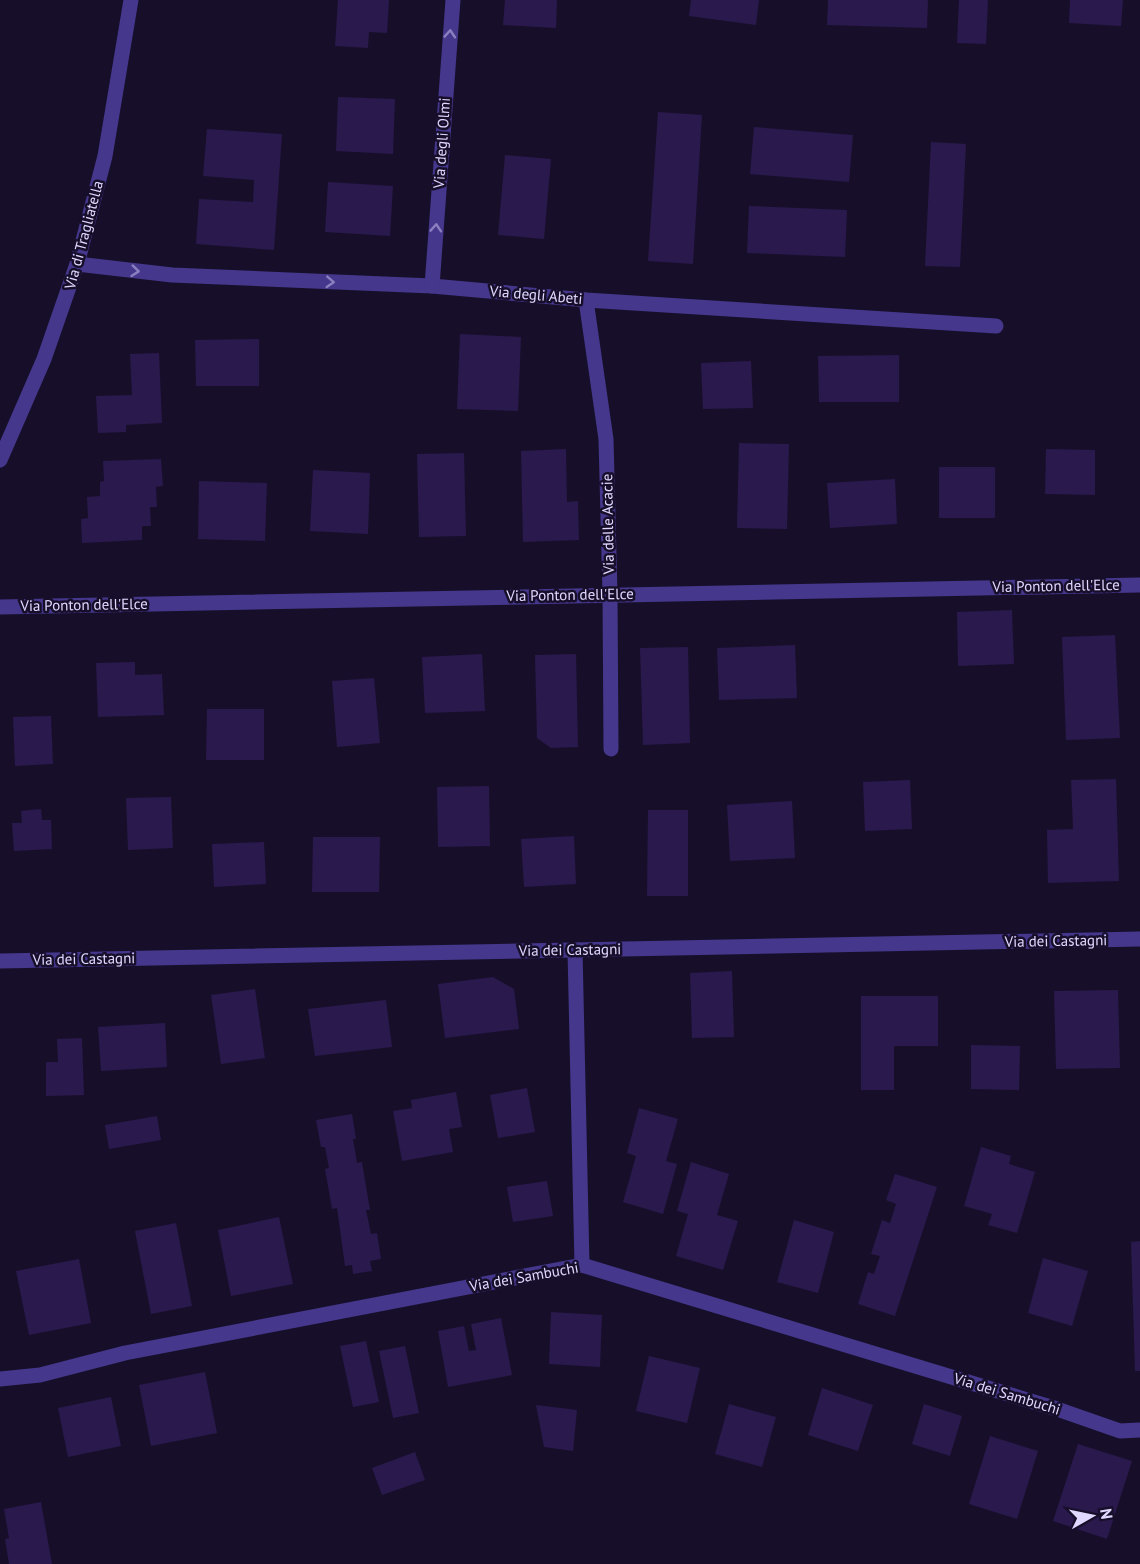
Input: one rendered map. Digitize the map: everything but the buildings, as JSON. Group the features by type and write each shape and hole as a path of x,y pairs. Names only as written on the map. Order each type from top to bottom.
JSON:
{"street":[{"name":"Via di Tragliatella","path":"0,460 44,359 77,264 105,156 131,0"},
{"name":"Via degli Olmi","path":"432,286 453,0"},
{"name":"Via degli Abeti","path":"77,264 172,275 432,286 586,300 996,326"},
{"name":"Via delle Acacie","path":"586,300 606,439 610,594 610,749"},
{"name":"Via Ponton dell'Elce","path":"0,607 1140,585"},
{"name":"Via dei Castagni","path":"0,961 1140,939"},
{"path":"575,950 582,1265"},
{"name":"Via dei Sambuchi","path":"0,1379 40,1375 125,1353 582,1265 1046,1406 1120,1431 1140,1430"}]}
